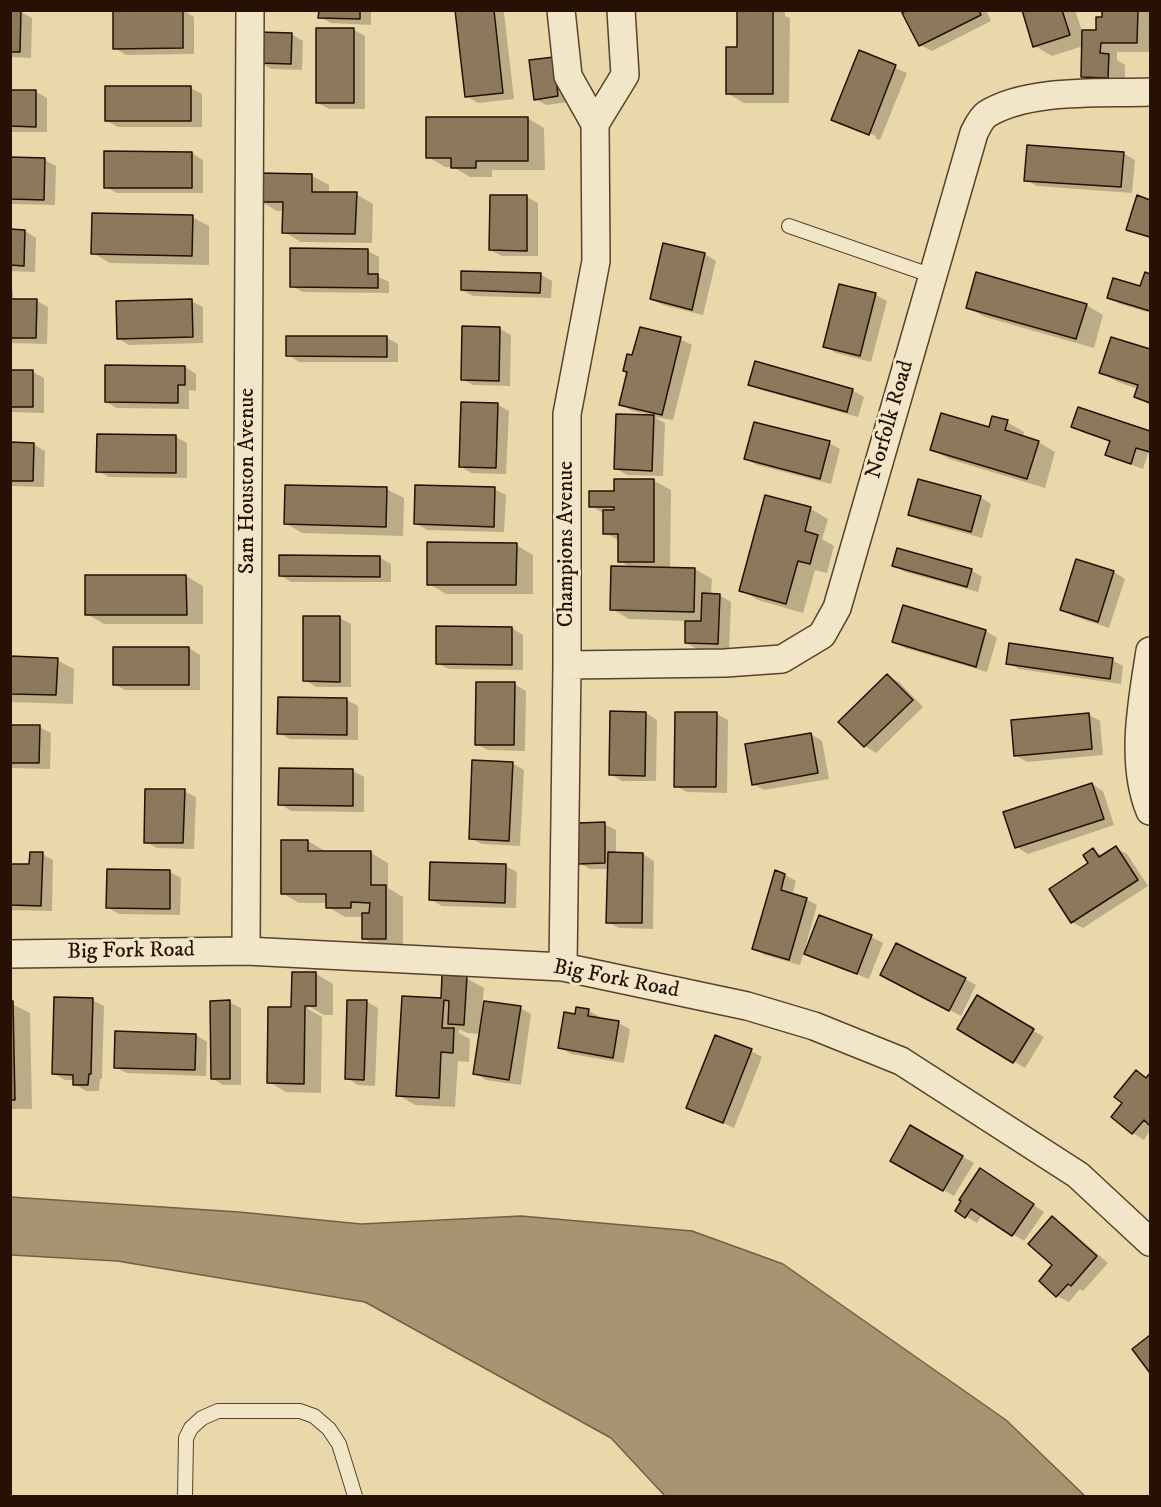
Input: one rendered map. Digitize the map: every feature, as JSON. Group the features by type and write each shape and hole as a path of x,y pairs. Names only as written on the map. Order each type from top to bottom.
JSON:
{"street":[{"name":"Sam Houston Avenue","path":"246,951 250,10"},
{"name":"Champions Avenue","path":"561,10 568,76 595,124 596,261 567,414 567,665 563,967"},
{"path":"595,124 625,75 621,10"},
{"name":"Norfolk Road","path":"567,665 725,663 782,659 822,635 837,608 974,133 985,115 1015,102 1044,96 1150,92"},
{"path":"1150,651 1138,743 1146,800 1150,811"},
{"name":"Big Fork Road","path":"10,954 246,951 563,967 747,1006 814,1026 901,1061 1078,1175 1150,1242"}],"lane":[{"path":"789,226 933,276"},
{"path":"185,1497 186,1438 191,1428 202,1418 219,1411 300,1411 314,1416 329,1429 339,1444 355,1497"}],"shaded area":[{"path":"10,1197 239,1212 361,1224 521,1216 692,1231 783,1264 1006,1420 1085,1496 665,1496 611,1438 365,1302 117,1261 11,1255"}],"building":[{"path":"10,10 21,10 20,52 10,52"},
{"path":"113,10 183,10 183,48 113,49"},
{"path":"319,10 360,10 360,19 318,18"},
{"path":"455,10 494,10 503,93 465,97"},
{"path":"737,10 773,10 773,94 726,94 726,47 737,47"},
{"path":"907,10 979,10 981,15 919,46 902,13"},
{"path":"1022,10 1062,10 1070,35 1033,47"},
{"path":"1102,10 1138,10 1137,43 1101,43 1100,53 1109,54 1108,78 1081,77 1082,30 1096,30 1096,17 1102,17"},
{"path":"316,28 354,28 354,103 316,103"},
{"path":"259,32 292,33 291,64 258,63"},
{"path":"859,50 896,65 869,135 831,120"},
{"path":"554,57 558,96 534,100 529,60"},
{"path":"105,86 191,86 191,121 105,121"},
{"path":"10,90 36,90 36,127 10,126"},
{"path":"426,117 528,117 528,161 476,161 476,168 451,168 451,158 426,158"},
{"path":"1027,145 1124,152 1121,187 1024,181"},
{"path":"104,151 192,152 192,188 104,188"},
{"path":"10,157 45,158 44,200 10,199"},
{"path":"259,173 312,174 312,192 357,192 355,234 282,233 283,202 258,202"},
{"path":"490,195 527,195 527,251 489,250"},
{"path":"1137,195 1150,200 1150,237 1126,230"},
{"path":"92,213 193,215 192,256 91,254"},
{"path":"10,229 25,230 24,266 10,265"},
{"path":"663,243 705,253 692,310 650,299"},
{"path":"290,248 368,249 368,274 378,274 378,288 290,287"},
{"path":"461,271 541,273 540,293 461,290"},
{"path":"976,272 1087,304 1076,339 966,308"},
{"path":"1145,272 1150,274 1150,311 1107,298 1113,278 1140,286"},
{"path":"839,284 876,293 860,356 823,347"},
{"path":"10,299 37,299 36,338 10,338"},
{"path":"192,299 193,337 117,339 116,301"},
{"path":"462,326 500,327 499,381 461,380"},
{"path":"640,327 681,337 662,415 619,405 627,372 623,371 627,354 632,355"},
{"path":"286,336 387,336 387,357 286,356"},
{"path":"1111,337 1150,349 1150,403 1134,397 1138,385 1099,373"},
{"path":"755,361 853,389 847,412 748,385"},
{"path":"105,365 185,366 185,385 178,385 178,403 105,402"},
{"path":"10,370 33,370 33,407 10,407"},
{"path":"461,402 498,403 496,468 459,467"},
{"path":"1078,407 1150,431 1150,452 1136,448 1131,464 1105,455 1110,441 1071,427"},
{"path":"941,413 989,427 992,416 1008,420 1005,430 1039,441 1027,479 930,450"},
{"path":"616,414 654,415 652,471 614,469"},
{"path":"754,422 830,441 820,479 744,459"},
{"path":"97,434 176,435 176,473 96,472"},
{"path":"10,442 34,443 33,481 10,481"},
{"path":"614,479 654,479 654,562 618,562 618,534 603,534 603,510 614,510 614,507 589,507 589,491 614,491"},
{"path":"918,479 981,496 971,532 908,515"},
{"path":"285,485 387,487 386,527 284,524"},
{"path":"415,485 495,487 494,527 414,524"},
{"path":"765,495 811,507 805,531 818,535 810,564 798,561 786,604 739,591"},
{"path":"427,542 517,543 516,585 427,585"},
{"path":"897,548 972,569 967,587 892,566"},
{"path":"279,555 380,556 380,577 279,576"},
{"path":"1076,559 1114,571 1098,622 1060,610"},
{"path":"611,566 695,568 694,612 610,610"},
{"path":"85,575 186,575 187,615 85,615"},
{"path":"702,593 720,594 718,644 685,643 685,621 701,621"},
{"path":"903,605 986,630 976,667 892,642"},
{"path":"303,616 340,616 340,682 303,681"},
{"path":"436,626 512,627 512,665 436,664"},
{"path":"1009,643 1113,658 1110,679 1006,664"},
{"path":"113,647 189,647 189,685 113,685"},
{"path":"10,656 58,658 56,695 10,694"},
{"path":"887,674 913,700 864,747 838,722"},
{"path":"476,682 515,682 514,745 475,745"},
{"path":"278,697 347,698 347,735 277,734"},
{"path":"610,711 646,712 645,776 609,775"},
{"path":"675,712 717,712 716,787 674,787"},
{"path":"1089,713 1092,749 1014,756 1011,720"},
{"path":"10,725 40,725 39,763 10,763"},
{"path":"811,733 818,773 752,785 745,744"},
{"path":"472,760 513,762 509,841 469,839"},
{"path":"279,768 353,769 353,806 278,805"},
{"path":"1092,783 1104,819 1015,848 1003,812"},
{"path":"145,789 185,789 183,843 144,843"},
{"path":"605,822 605,863 578,864 577,823"},
{"path":"281,840 308,840 308,851 371,851 371,885 386,885 386,939 362,939 362,913 369,913 370,903 351,902 351,908 326,908 326,894 281,894"},
{"path":"1116,846 1138,880 1071,923 1049,889 1088,863 1083,855 1093,848 1099,857"},
{"path":"30,852 43,852 41,906 10,905 10,864 29,864"},
{"path":"608,852 643,853 642,923 606,923"},
{"path":"430,862 506,864 505,903 429,900"},
{"path":"107,869 170,870 170,909 106,908"},
{"path":"775,870 785,874 781,890 807,898 789,960 752,949"},
{"path":"819,915 872,935 857,974 804,954"},
{"path":"896,943 966,978 949,1011 880,975"},
{"path":"292,972 316,972 316,1006 305,1006 304,1084 267,1083 268,1007 291,1007"},
{"path":"442,975 467,976 464,1025 448,1024 449,1001 444,1000 442,1028 454,1028 453,1053 441,1052 439,1098 396,1096 402,996 441,998"},
{"path":"977,995 1034,1029 1013,1063 957,1029"},
{"path":"54,997 93,998 91,1074 89,1074 88,1085 73,1085 73,1075 52,1074"},
{"path":"230,1000 230,1079 211,1079 210,1001"},
{"path":"347,1000 367,1000 364,1080 345,1079"},
{"path":"10,1001 13,1001 15,1100 10,1100"},
{"path":"484,1001 521,1006 509,1080 473,1074"},
{"path":"576,1007 589,1009 588,1016 619,1021 613,1058 558,1048 564,1012 575,1014"},
{"path":"115,1031 196,1034 195,1070 114,1068"},
{"path":"715,1035 752,1049 723,1123 686,1108"},
{"path":"1136,1070 1146,1078 1150,1073 1150,1126 1144,1120 1132,1134 1111,1117 1122,1103 1114,1097"},
{"path":"910,1125 963,1156 943,1191 890,1161"},
{"path":"980,1168 1034,1204 1012,1236 971,1209 965,1218 955,1211 961,1201 959,1200"},
{"path":"1052,1216 1097,1256 1071,1286 1068,1284 1056,1297 1039,1281 1052,1265 1028,1244"},
{"path":"1150,1335 1150,1373 1132,1349"}]}
